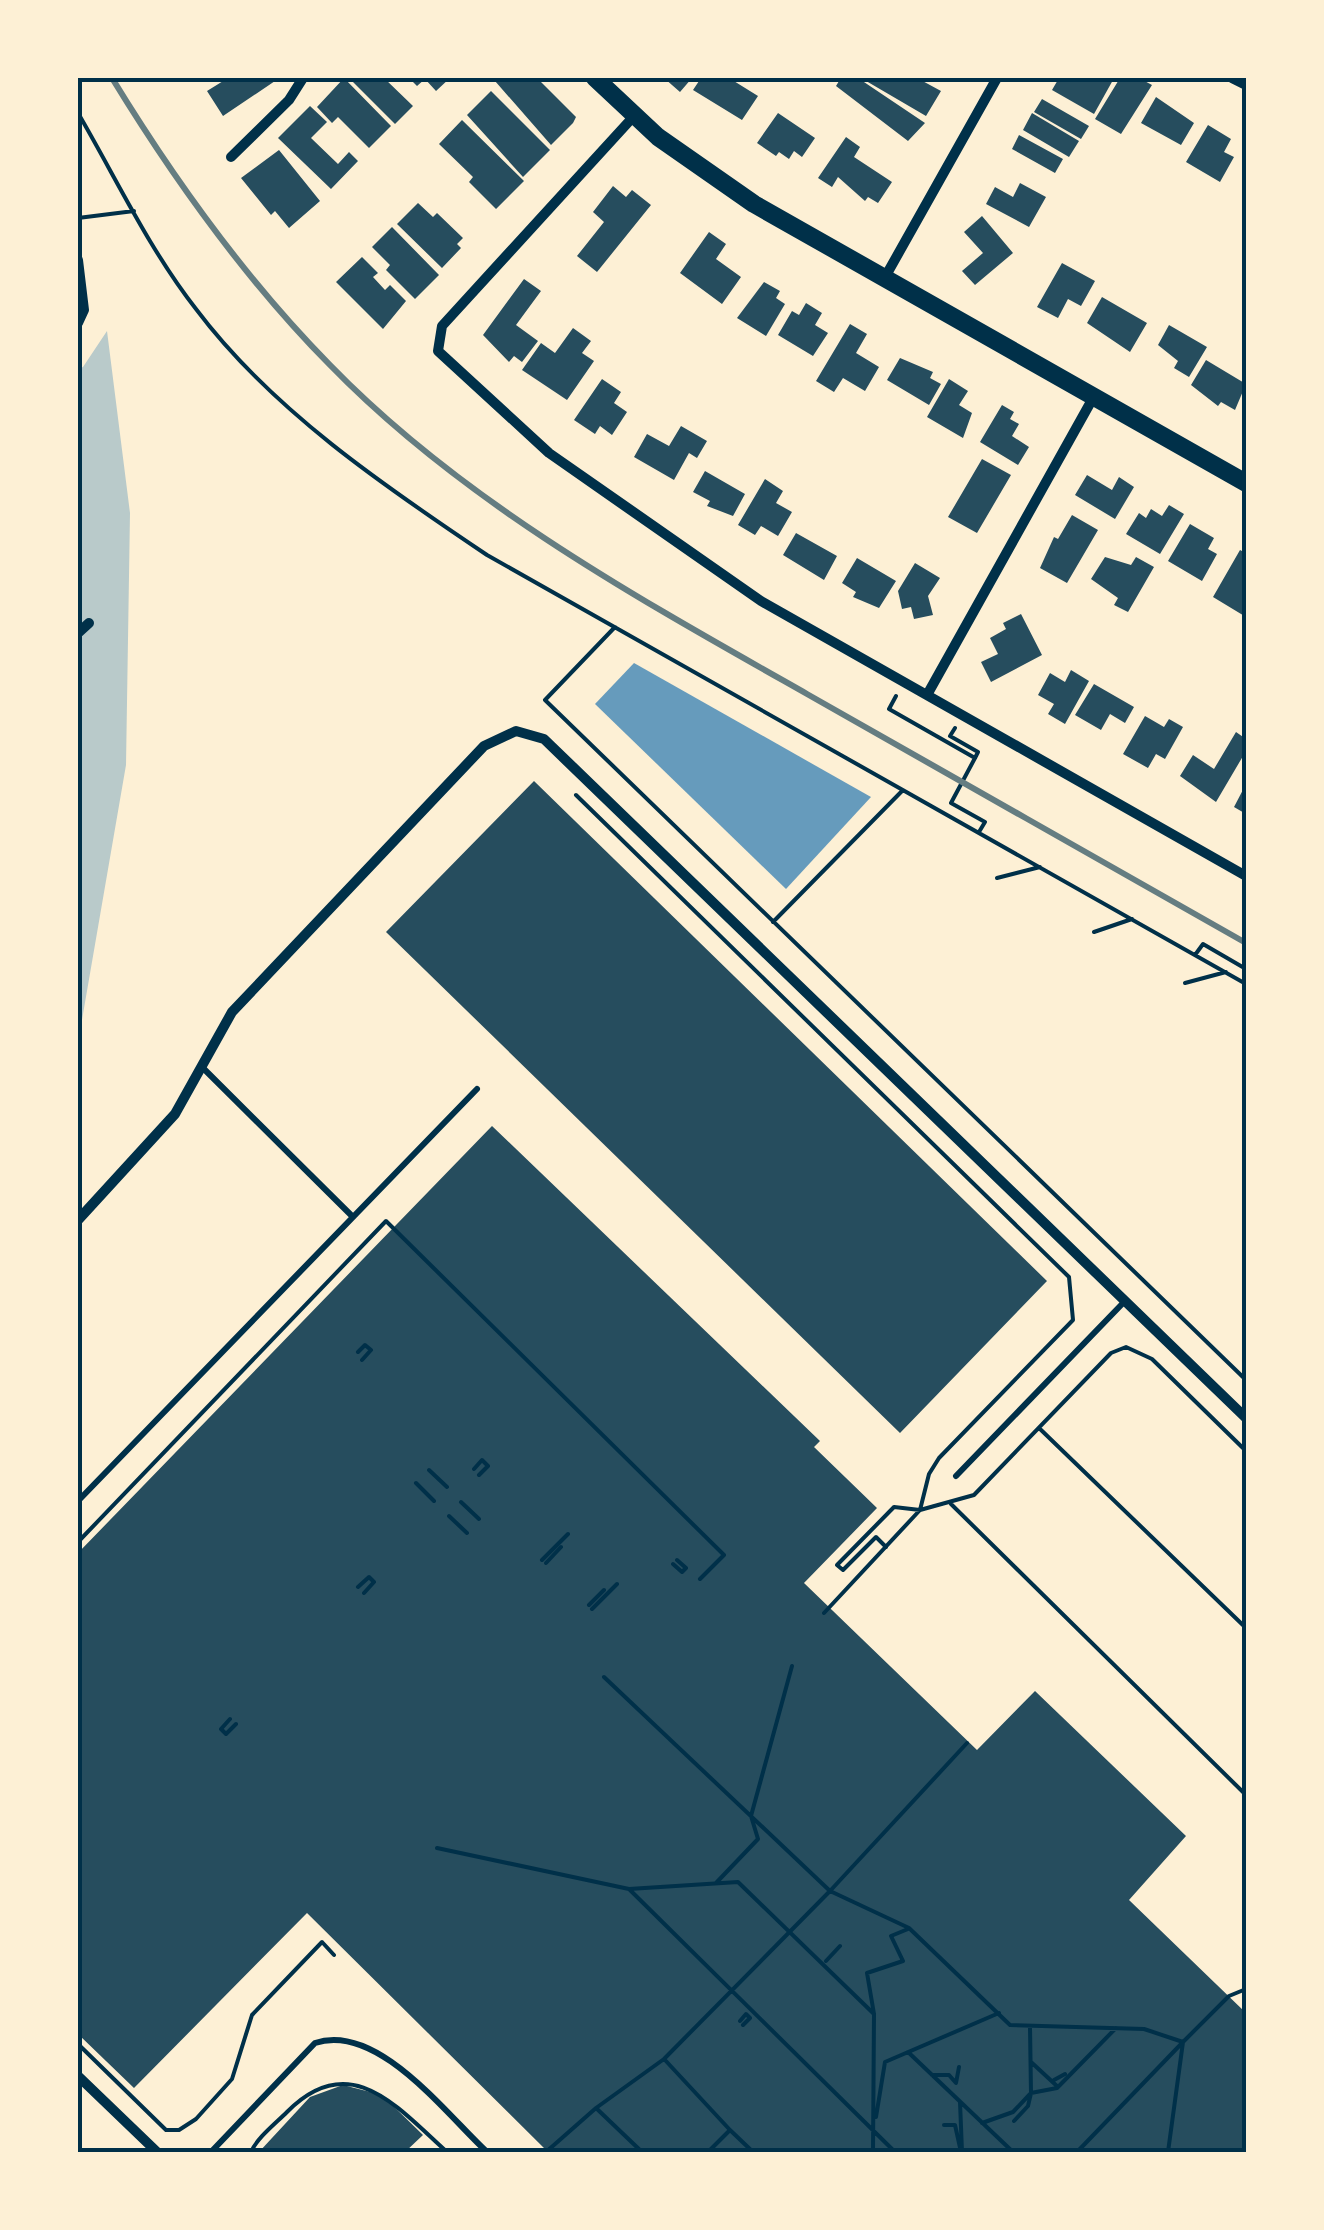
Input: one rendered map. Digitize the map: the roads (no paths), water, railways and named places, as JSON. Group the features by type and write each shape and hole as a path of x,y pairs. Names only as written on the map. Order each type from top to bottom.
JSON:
{"street":[{"path":"231,157 288,100 302,78"},
{"path":"595,78 634,116 754,204 1246,483"},
{"path":"884,279 997,78"},
{"path":"1232,78 1246,86"},
{"path":"634,116 442,326 438,350 549,452 761,601 1246,876"},
{"path":"78,260 84,310 78,323"},
{"path":"926,695 1093,398"},
{"path":"78,633 89,623"},
{"path":"78,1220 149,1146 203,1068 232,1012 484,746 516,731 544,738 1246,1418"},
{"path":"78,2076 157,2152"}],"lane":[{"path":"203,1068 353,1216"},
{"path":"78,1501 477,1089"},
{"path":"956,1476 1124,1302"},
{"path":"211,2152 315,2044 333,2038 360,2042 395,2064 486,2152"}],"water":[{"path":"634,663 871,797 786,889 595,704"}],"railway":[{"path":"112,78 186,191 240,264 330,365 438,461 496,505 618,585 1246,943"}]}
